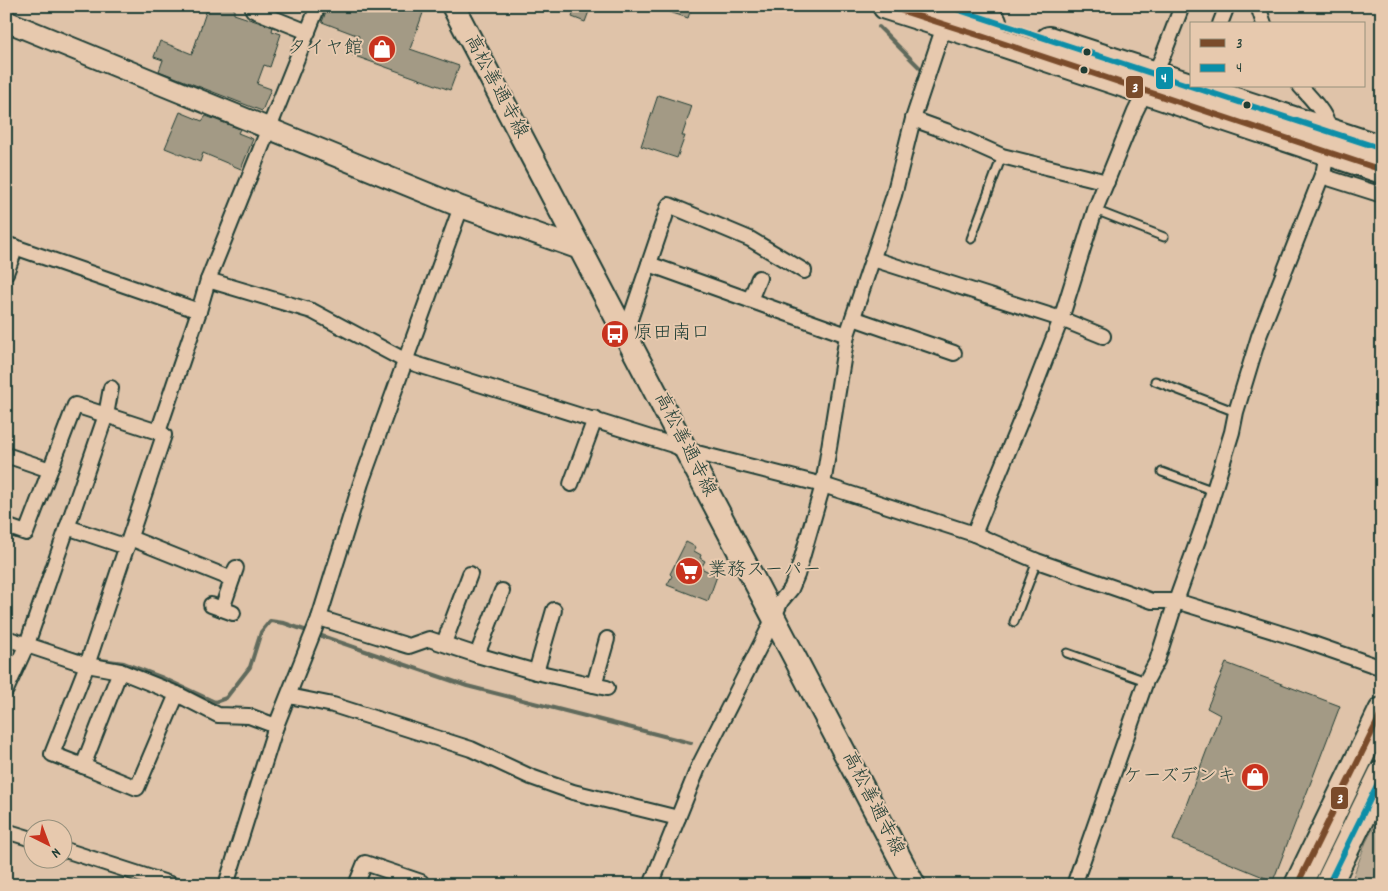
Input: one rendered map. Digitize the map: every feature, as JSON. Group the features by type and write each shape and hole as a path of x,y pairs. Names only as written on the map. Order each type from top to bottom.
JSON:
{"highway":[{"path":"886,6 948,11 1149,83 1326,154 1382,170"},
{"path":"1326,154 1382,149"},
{"path":"1300,881 1382,711"},
{"path":"1331,880 1382,774"}],"main road":[{"name":"高松善通寺線","path":"453,6 914,885"}],"street":[{"path":"158,432 208,280 318,6"},
{"path":"974,534 1061,319 1095,210 1135,112 1162,58 1182,6"},
{"path":"1221,22 1227,6"},
{"path":"1258,6 1263,22"},
{"path":"253,10 308,32"},
{"path":"651,885 698,768 797,574 823,485 847,335 894,195 913,119 948,11"},
{"path":"6,21 460,206 580,249"},
{"path":"1074,885 1146,681 1157,661 1214,491 1259,336 1326,154 1325,116 1302,88"},
{"path":"913,119 946,130 1002,156 1107,182"},
{"path":"1326,154 1382,195"},
{"path":"625,334 668,205 750,239 804,271"},
{"path":"226,885 276,726 319,618 361,483 460,206"},
{"path":"6,273 11,245 199,311"},
{"path":"873,259 1061,319 1103,336"},
{"path":"648,264 847,335"},
{"path":"750,300 758,278"},
{"path":"208,280 312,311 406,360 596,419 685,450 823,485 974,534 1037,562 1152,600 1176,601 1299,639 1382,668"},
{"path":"853,318 954,353"},
{"path":"6,690 27,644 68,527 106,415 111,388"},
{"path":"6,526 26,533 75,405 164,435 87,665 52,754 137,788 177,694"},
{"path":"571,484 596,419"},
{"path":"6,455 50,470"},
{"path":"68,527 128,542 234,574 222,609"},
{"path":"444,643 470,574"},
{"path":"477,655 502,591"},
{"path":"536,672 554,610"},
{"path":"319,618 409,646 429,639 536,672 600,687 607,639"},
{"path":"6,638 87,665 120,670 218,714 249,716 276,726"},
{"path":"83,766 120,670"},
{"path":"289,696 333,705 471,749 531,777 573,792 678,818"},
{"path":"6,831 22,836"},
{"path":"72,852 173,885"},
{"path":"356,885 365,862 421,882"}],"lane":[{"path":"970,239 1002,156"},
{"path":"1095,210 1164,237"},
{"path":"1155,382 1236,412"},
{"path":"1162,472 1214,491"},
{"path":"1014,622 1037,562"},
{"path":"1067,653 1146,681"}],"shaded area":[{"path":"1382,812 1382,885 1350,885 1366,842"}],"building":[{"path":"208,6 234,6 234,14 273,27 272,31 281,34 270,67 264,65 257,84 271,89 262,111 159,71 163,60 154,57 160,41 192,54"},
{"name":"タイヤ館","path":"328,6 405,6 423,13 410,49 459,66 450,90 352,55 359,36 322,22"},
{"path":"576,6 591,6 585,22 572,17"},
{"path":"657,6 692,6 688,18 657,8"},
{"path":"658,95 692,106 682,136 685,136 677,158 641,146"},
{"path":"180,112 202,121 206,116 240,129 238,133 253,139 241,169 203,153 200,162 165,148"},
{"name":"業務スーパー","path":"686,542 696,547 694,551 701,555 700,558 705,561 701,568 717,576 708,601 667,585 672,576 670,574"},
{"name":"ケーズデンキ","path":"1226,663 1340,706 1273,881 1173,840 1220,715 1207,708"}],"waterway":[{"path":"879,27 921,69"},
{"path":"94,659 124,663 161,677 215,702 226,698 250,667 261,632 270,621 284,623 467,686 691,743"},
{"path":"65,651 87,657"},
{"path":"1102,880 1115,885"}],"transit line":[{"name":"3","path":"887,6 1382,170"},
{"name":"4","path":"947,6 1190,86"},
{"name":"4","path":"1196,88 1382,149"},
{"name":"3","path":"1297,885 1382,712"},
{"name":"4","path":"1328,885 1382,775"}],"place":[{"name":"タイヤ館","path":"382,49"},
{"name":"原田南口","path":"615,334"},
{"name":"業務スーパー","path":"689,571"},
{"name":"ケーズデンキ","path":"1255,777"}]}
